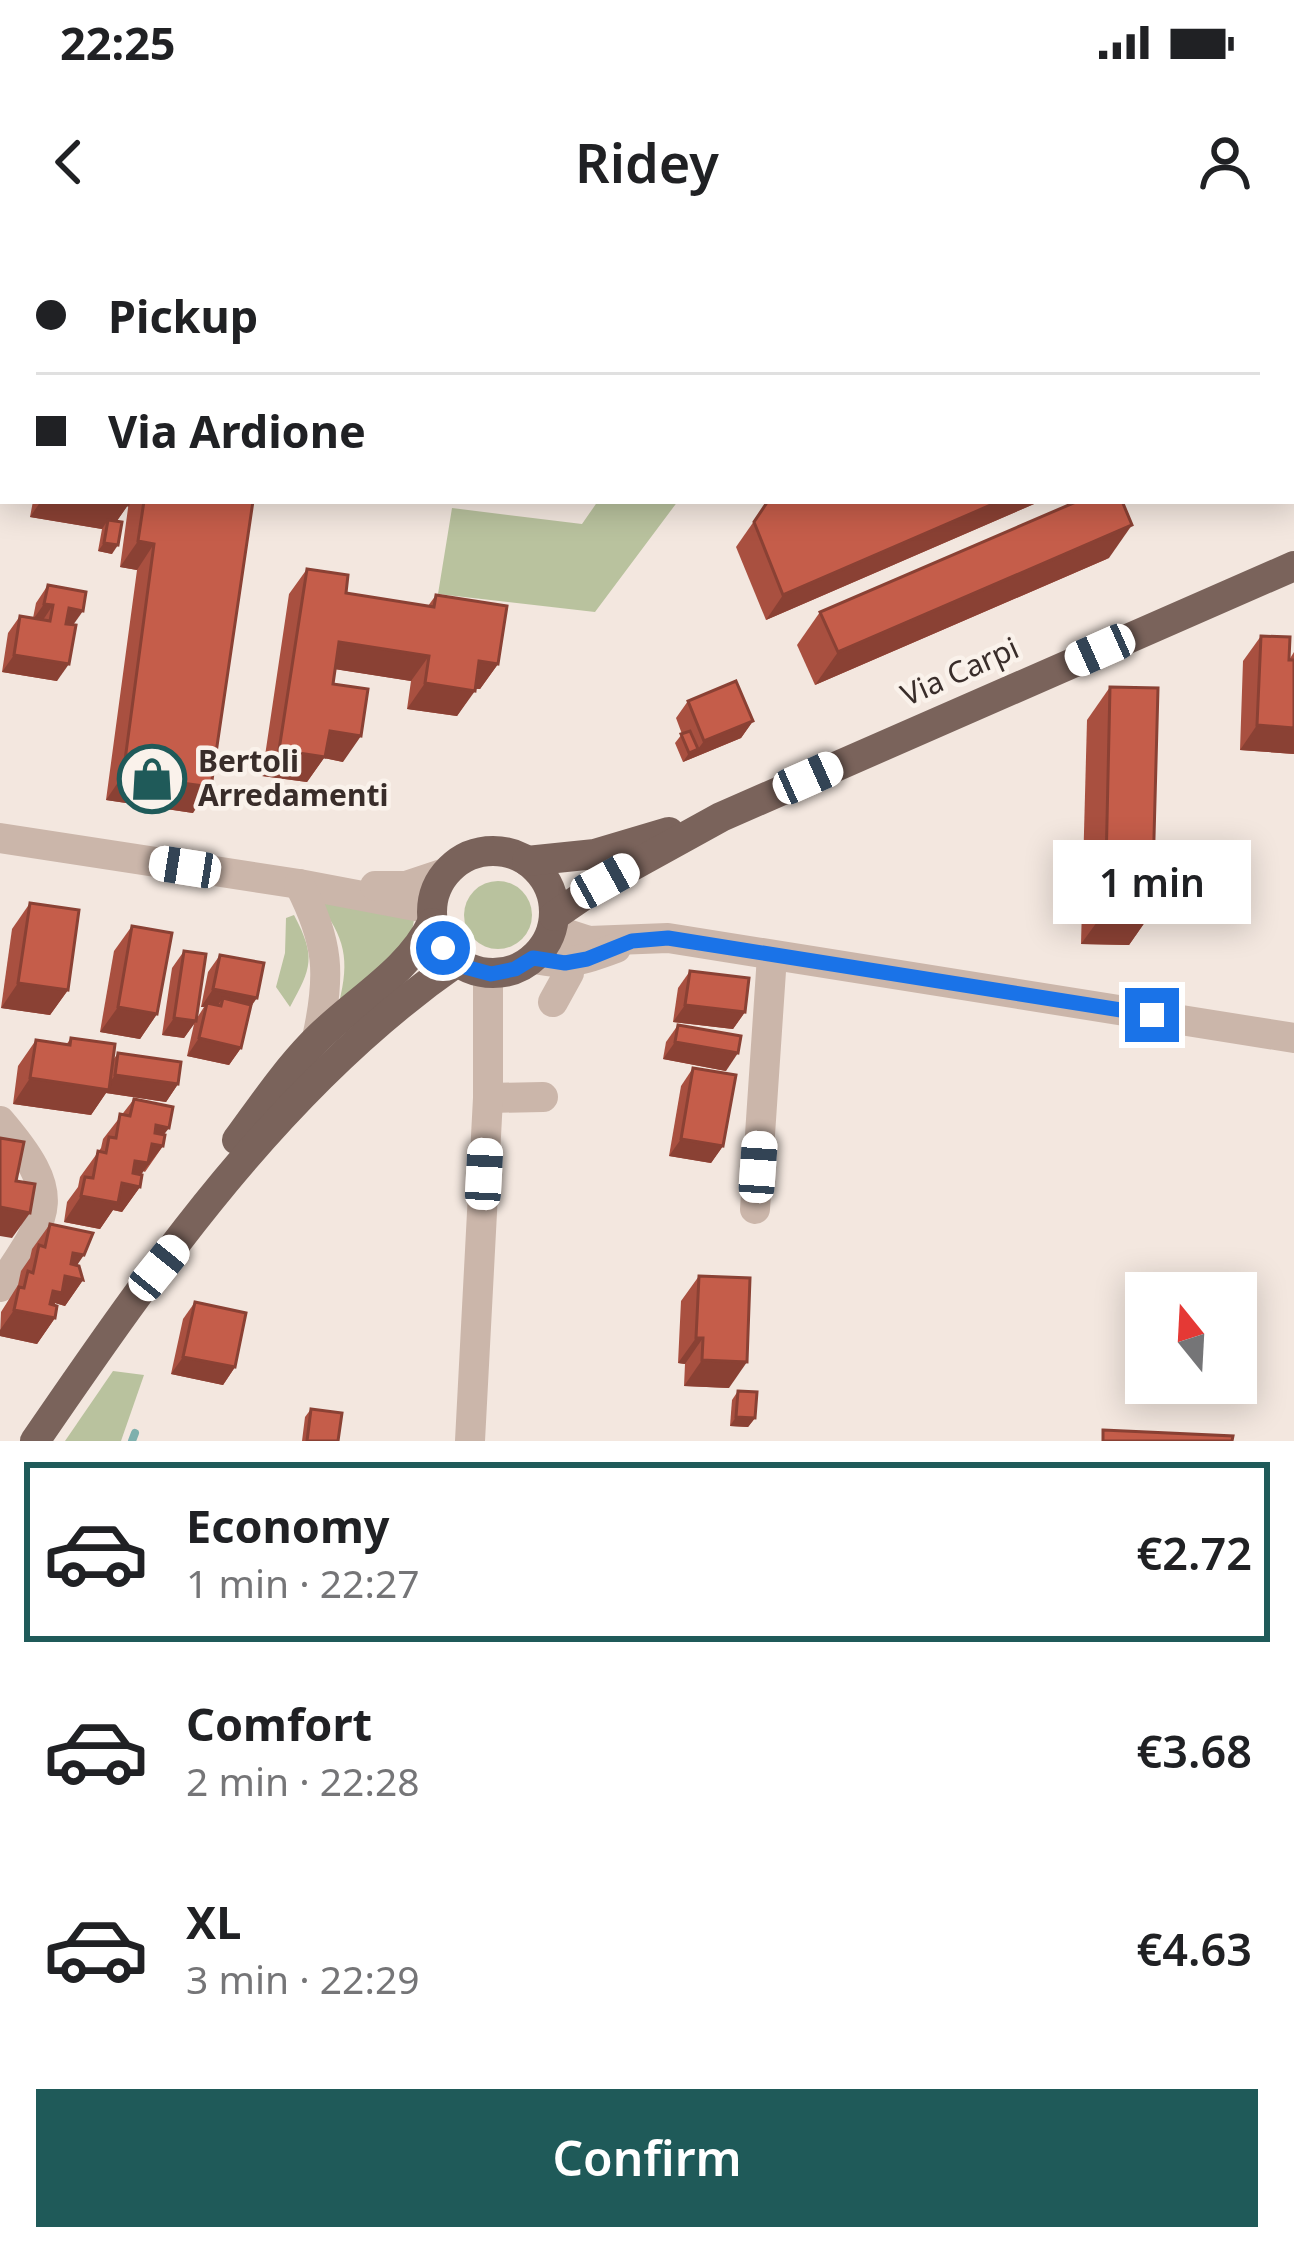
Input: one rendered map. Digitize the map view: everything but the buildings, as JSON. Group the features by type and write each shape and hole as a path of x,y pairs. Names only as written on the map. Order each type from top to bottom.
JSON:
{"main road":[{"name":"Via Carpi","path":"553,922 605,881 721,818 1294,566"},
{"name":"Via Carpi","path":"527,861 595,854 721,818"},
{"path":"133,1300 191,1204 285,1073 422,944 434,895 445,873 463,858 486,851 527,861 547,882 553,922 533,958 507,972 488,973 457,962 443,948 432,916"},
{"path":"34,1441 133,1300 272,1126 326,1068 457,962"}],"street":[{"path":"1,845 299,884 432,916"},
{"path":"299,884 406,886 445,873"},
{"path":"299,884 319,923 328,967 317,1039"},
{"path":"553,922 589,941 668,938 1294,1038"},
{"path":"533,958 565,963 632,941"},
{"path":"755,1209 772,956"},
{"path":"553,1002 569,973 565,963"},
{"path":"470,1441 488,1098 488,973"},
{"path":"488,1098 543,1096"},
{"path":"0,1121 31,1158 44,1205 38,1234 0,1287"}],"green space":[{"path":"596,504 676,504 595,612 438,594 452,508 582,524"},
{"path":"498,881 522,891 532,915 522,939 498,949 474,939 464,915 474,891"},
{"path":"318,902 414,920 395,955 339,1003 343,950"},
{"path":"294,915 306,941 308,962 290,1007 276,987 285,953 286,918"},
{"path":"113,1371 144,1375 121,1441 65,1441"}],"waterway":[{"path":"132,1441 135,1433"}],"place":[{"name":"Bertoli Arredamenti","path":"152,779"}],"route":[{"path":"443,948 465,967 491,974 515,969 533,958 565,963 632,941 668,938 1152,1015"}]}
